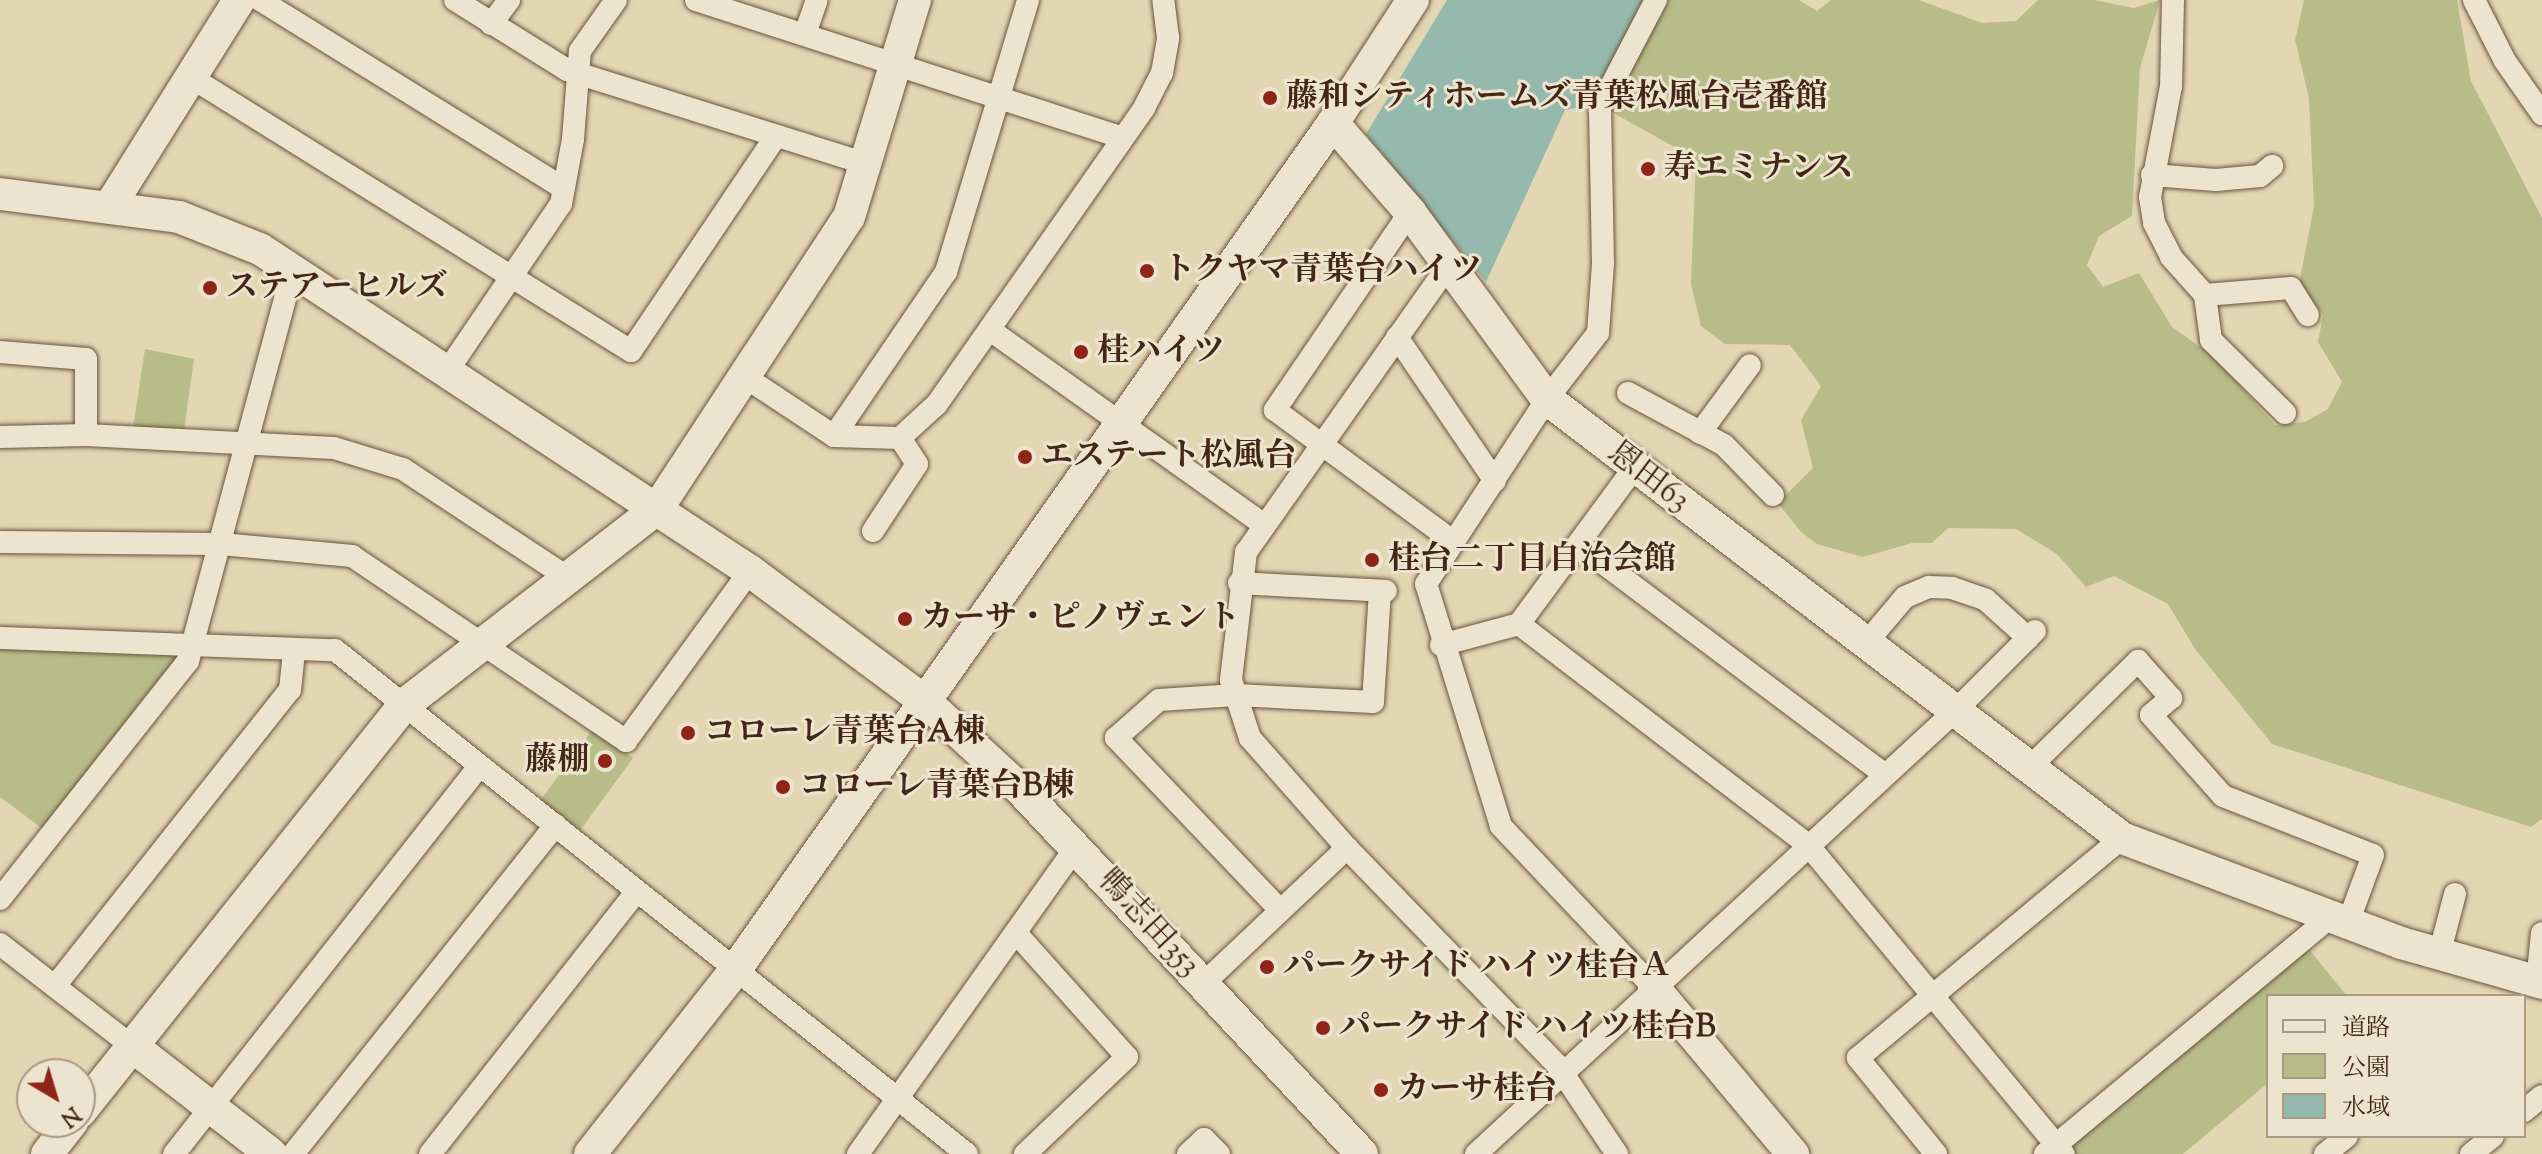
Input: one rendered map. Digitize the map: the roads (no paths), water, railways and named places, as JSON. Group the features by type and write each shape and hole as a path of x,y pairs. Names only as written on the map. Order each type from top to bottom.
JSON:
{"street":[{"path":"110,206 239,0"},
{"path":"260,0 563,188"},
{"path":"455,0 574,73 774,139 863,163"},
{"path":"491,24 509,0"},
{"path":"448,370 561,204 573,139 574,73 580,51 616,0"},
{"path":"696,0 1121,137"},
{"path":"805,34 817,0"},
{"path":"96,1092 404,705 657,509 828,255 849,217 915,0"},
{"path":"834,436 946,272 1028,0"},
{"path":"745,377 834,436 900,438 937,404 1162,73 1168,38 1163,0"},
{"path":"590,1154 736,969 1333,123 1413,0"},
{"path":"1656,0 1600,107 1603,264 1598,333 1547,399 1422,589 1501,826 1654,988 1793,1154"},
{"path":"2173,0 2171,86 2152,175 2154,223 2171,257 2205,295 2211,340 2285,413"},
{"path":"2474,0 2505,61 2542,114"},
{"path":"192,78 631,351 774,139"},
{"name":"恩田63","path":"1333,123 1410,212 1547,399 2122,838 2339,920 2528,985"},
{"path":"2152,175 2216,180 2260,176 2272,166"},
{"name":"鴨志田353","path":"0,194 110,206 206,225 293,269 750,571 926,702 1076,847 1362,1154"},
{"path":"1410,212 1275,410 1454,542"},
{"path":"1448,266 1246,552 1239,583 1231,680 1250,738 1347,848 1558,1066 1561,1075 1617,1154"},
{"path":"0,899 188,661 293,269"},
{"path":"2205,295 2291,288 2308,315"},
{"path":"990,330 1263,524"},
{"path":"1397,337 1495,481"},
{"path":"0,352 86,359 86,435"},
{"path":"1700,433 1750,365"},
{"path":"1628,393 1724,445 1773,495"},
{"path":"0,437 86,435 334,448 403,469 568,578"},
{"path":"873,531 917,464 900,438"},
{"path":"1441,645 1519,624 1634,468"},
{"path":"0,542 221,544 352,556 485,641 626,741 750,571"},
{"path":"1579,545 1884,774"},
{"path":"1239,583 1383,591 1373,702 1236,695 1159,700 1116,738 1280,910"},
{"path":"1476,1154 1955,711 2031,634 1986,600 1952,588 1929,587 1905,597 1867,642"},
{"path":"1519,624 1808,845 2055,1151 2339,920 2373,855 2223,796 2151,715 2171,698 2138,661 2029,768"},
{"path":"0,638 294,651 335,650 967,1154"},
{"path":"55,986 290,690 294,651"},
{"path":"174,1154 479,767"},
{"path":"293,1154 556,825"},
{"path":"1936,1154 1858,1058 1930,994 2122,838"},
{"path":"858,1154 1076,847"},
{"path":"1204,983 1347,848"},
{"path":"430,1154 636,892"},
{"path":"2439,955 2457,907"},
{"path":"1016,933 1127,1057 1025,1154"},
{"path":"2528,985 2542,933"},
{"path":"0,944 271,1154"},
{"path":"2526,1109 2542,1096"},
{"path":"47,1154 60,1138"},
{"path":"2329,1153 2345,1138"},
{"path":"2471,1154 2491,1138"},
{"path":"1188,1154 1204,1139 1219,1154"}],"water":[{"path":"1447,0 1649,0 1588,106 1565,110 1486,282 1366,134"}],"place":[{"name":"藤和シティホームズ青葉松風台壱番館","path":"1270,98"},
{"name":"寿エミナンス","path":"1648,169"},
{"name":"トクヤマ青葉台ハイツ","path":"1147,271"},
{"name":"ステアーヒルズ","path":"210,288"},
{"name":"桂ハイツ","path":"1081,352"},
{"name":"エステート松風台","path":"1025,457"},
{"name":"桂台二丁目自治会館","path":"1372,560"},
{"name":"カーサ・ピノヴェント","path":"905,619"},
{"name":"コローレ青葉台A棟","path":"688,733"},
{"name":"藤棚","path":"605,761"},
{"name":"コローレ青葉台B棟","path":"783,787"},
{"name":"パークサイド ハイツ桂台Ａ","path":"1267,967"},
{"name":"パークサイド ハイツ桂台B","path":"1323,1028"},
{"name":"カーサ桂台","path":"1381,1090"}]}
